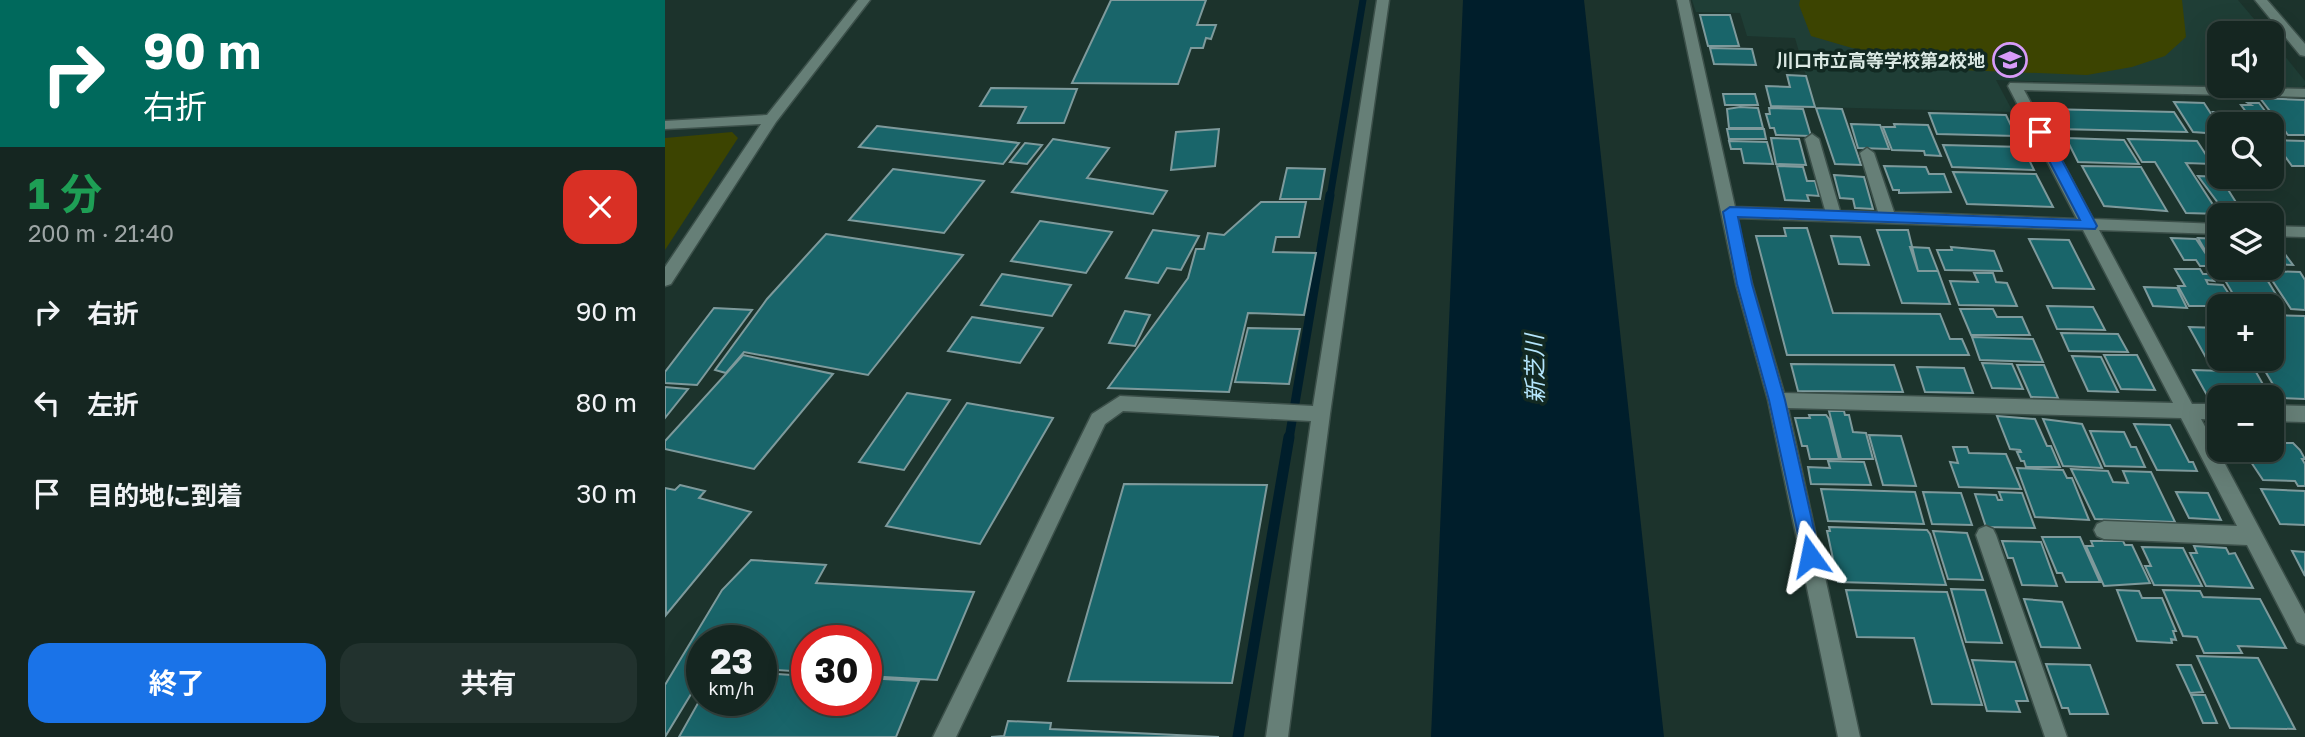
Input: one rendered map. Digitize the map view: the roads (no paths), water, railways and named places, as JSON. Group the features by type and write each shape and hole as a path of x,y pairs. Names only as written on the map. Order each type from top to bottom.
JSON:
{"street":[{"path":"665,280 771,119 864,0"},
{"path":"1277,737 1321,414 1383,0"},
{"path":"1683,0 1744,284 1777,400 1849,737"},
{"path":"2261,0 2305,52"},
{"path":"2305,93 2015,86 2305,635"},
{"path":"665,125 771,119"},
{"path":"1812,139 1834,216"},
{"path":"1867,153 1888,218"},
{"path":"1730,212 2207,229"},
{"path":"2284,231 2305,232"},
{"path":"1777,400 2207,412"},
{"path":"944,737 1098,419 1120,403 1321,414"},
{"path":"2284,413 2305,414"},
{"path":"2104,530 2252,536"},
{"path":"1986,535 2056,737"}],"water":[{"name":"新芝川","path":"1463,0 1584,0 1664,737 1431,737"}],"waterway":[{"path":"1330,197 1363,0"},
{"path":"1289,439 1330,195"},
{"path":"1238,737 1289,437"}],"place":[{"name":"川口市立高等学校第2校地","path":"2010,60"}]}
